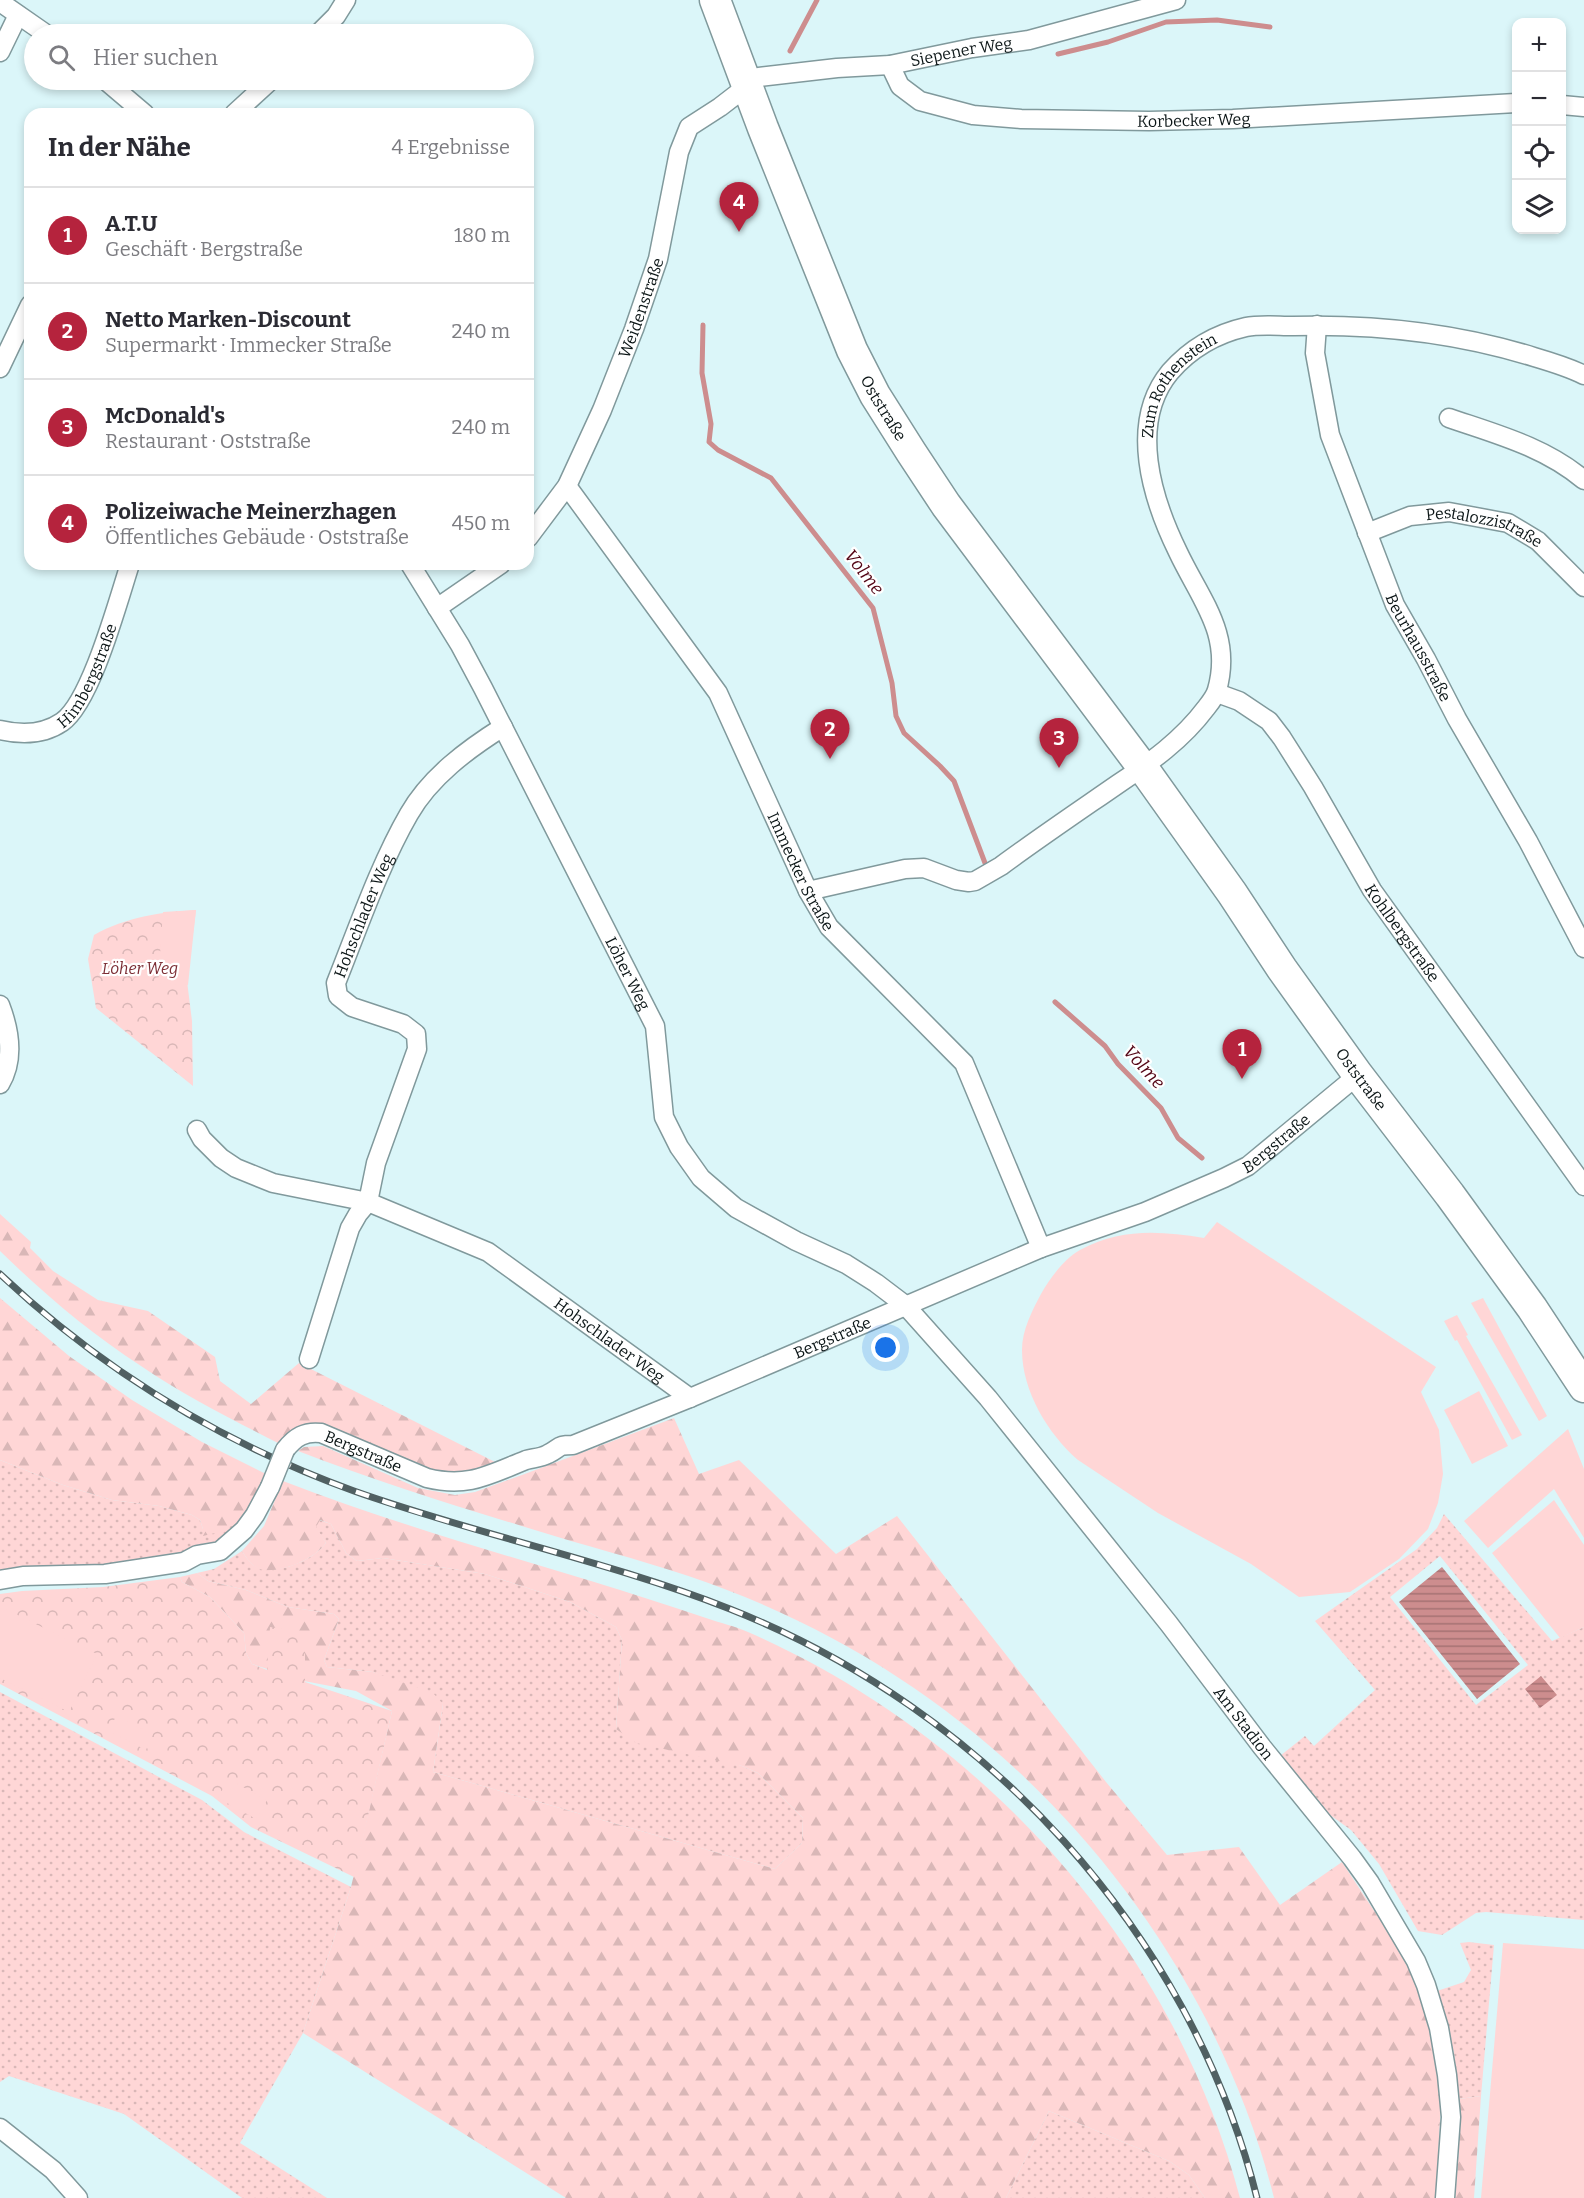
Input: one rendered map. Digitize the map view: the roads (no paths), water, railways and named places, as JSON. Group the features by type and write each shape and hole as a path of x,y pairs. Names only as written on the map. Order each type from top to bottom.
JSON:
{"main road":[{"name":"Oststraße","path":"715,0 747,87 852,350 875,395 946,505 1143,768 1233,893 1282,969 1358,1075 1526,1299 1584,1387"}],"street":[{"path":"328,24 346,0"},
{"name":"Siepener Weg","path":"747,87 759,77 890,65 972,48 1029,40 1176,0"},
{"path":"0,2 31,24"},
{"path":"0,52 18,15"},
{"name":"Korbecker Weg","path":"890,65 900,87 920,101 974,115 1021,119 1149,121 1233,119 1512,103"},
{"name":"Weidenstraße","path":"534,530 567,486 614,380 658,259 679,152 689,127 747,87"},
{"path":"116,90 136,108"},
{"path":"241,108 260,90"},
{"path":"1566,105 1584,107"},
{"path":"0,368 24,318"},
{"name":"Zum Rothenstein","path":"1143,768 1195,723 1217,693 1222,661 1218,633 1212,614 1178,552 1164,519 1150,467 1147,427 1151,404 1162,382 1182,358 1210,339 1247,327 1317,325 1425,333 1500,346 1584,375"},
{"name":"Beurhausstraße","path":"1317,325 1315,353 1330,435 1395,605 1457,719 1528,841 1584,948"},
{"path":"1449,418 1521,442 1557,461 1584,480"},
{"name":"Immecker Straße","path":"567,486 718,693 808,891 829,927 964,1063 1041,1248"},
{"name":"Pestalozzistraße","path":"1367,533 1410,516 1449,512 1508,523 1538,541 1583,584"},
{"name":"Himbergstraße","path":"0,730 19,735 46,729 62,722 75,708 89,684 128,570"},
{"name":"Löher Weg","path":"415,570 460,645 655,1026 664,1117 679,1147 701,1178 736,1208 796,1241 846,1264 876,1282 905,1305"},
{"path":"437,608 492,570"},
{"name":"Kohlbergstraße","path":"1217,693 1239,701 1269,721 1282,738 1313,787 1371,890 1584,1186"},
{"name":"Hohschlader Weg","path":"309,1359 350,1228 368,1202 376,1163 417,1049 416,1034 403,1024 352,1007 338,996 336,983 376,883 410,813 431,784 471,747 503,727"},
{"path":"808,891 896,871 924,868 956,880 975,881 1001,866 1143,768"},
{"path":"0,1005 10,1044 9,1060 0,1084"},
{"name":"Bergstraße","path":"0,1580 23,1576 115,1572 184,1562 197,1555 224,1549 244,1530 255,1515 270,1487 285,1450 298,1436 313,1432 321,1433 427,1478 445,1482 464,1483 479,1479 532,1458 546,1455 561,1445 573,1444 690,1398 1041,1248 1145,1212 1224,1178 1248,1166 1358,1075"},
{"name":"Hohschlader Weg","path":"197,1130 202,1139 221,1158 236,1168 273,1183 368,1202 488,1252 690,1398"},
{"name":"Am Stadion","path":"905,1305 988,1398 1169,1624 1262,1747 1352,1858 1410,1947 1436,2017 1447,2075 1451,2117 1445,2198"},
{"path":"0,2128 53,2170 78,2198"}],"waterway":[{"name":"Volme","path":"790,51 817,0"},
{"path":"1058,54 1108,42 1166,22 1217,20 1270,27"},
{"name":"Volme","path":"703,325 702,373 711,424 709,442 718,450 771,478 873,608 892,683 896,716 904,733 954,781 985,863"},
{"name":"Volme","path":"1055,1002 1105,1046 1118,1064 1161,1108 1178,1138 1202,1158"}],"railway":[{"path":"0,1274 80,1342 122,1372 211,1427 257,1450 305,1472 401,1507 637,1576 730,1609 823,1652 910,1706 991,1769 1064,1841 1128,1921 1182,2007 1226,2100 1257,2198"}],"place":[{"name":"Polizeiwache Meinerzhagen","path":"739,232"},
{"name":"Netto Marken-Discount","path":"830,759"},
{"name":"McDonald's","path":"1059,768"},
{"name":"A.T.U","path":"1242,1079"}]}
